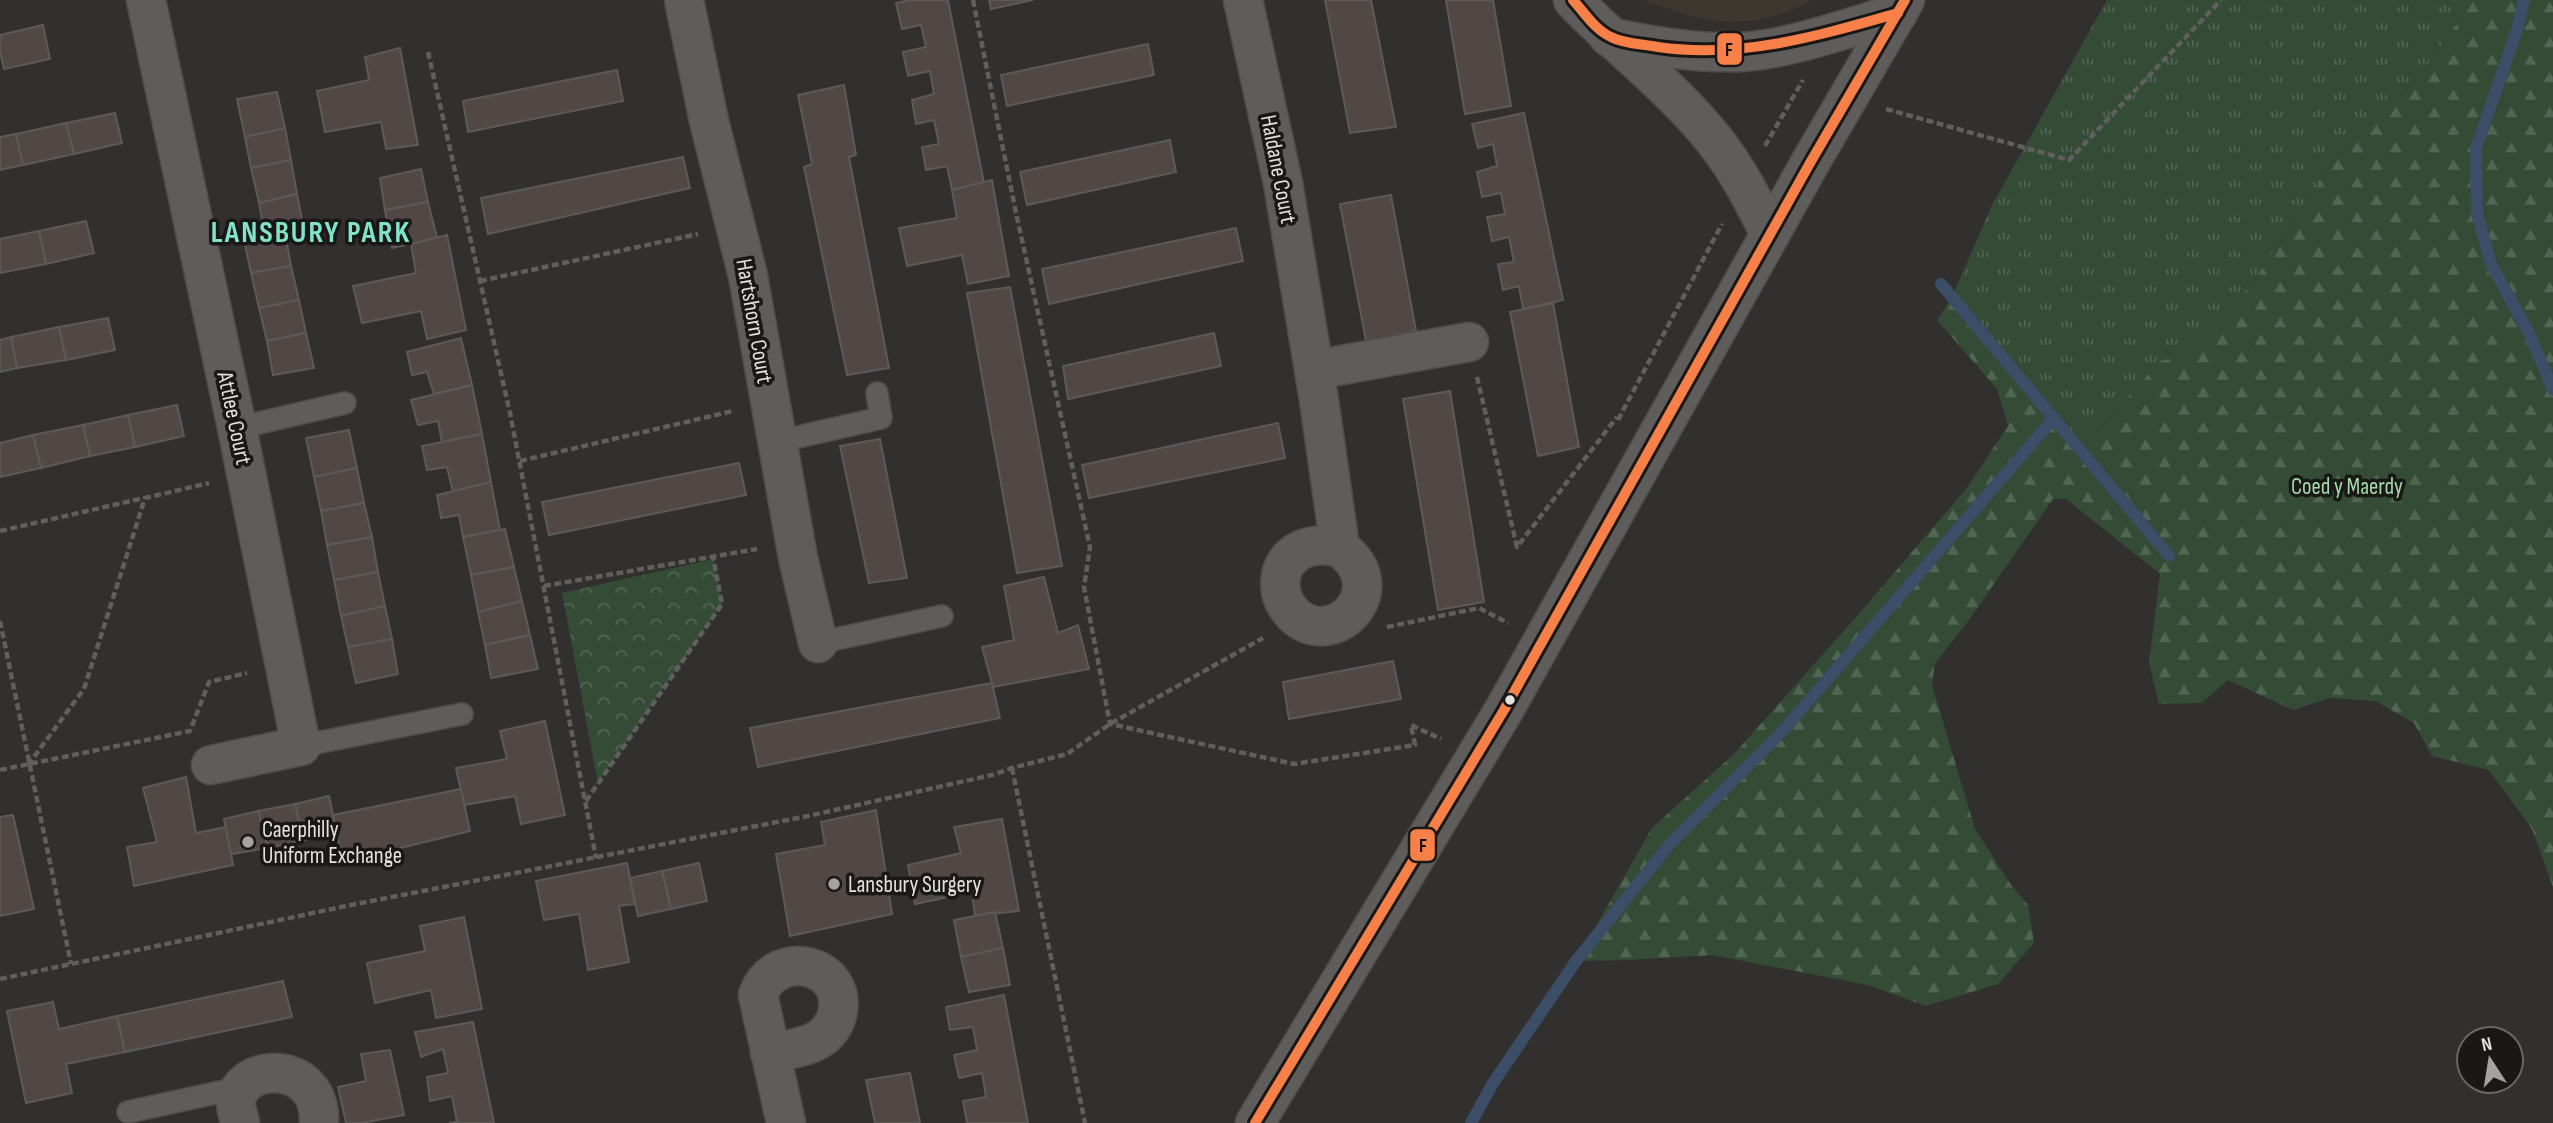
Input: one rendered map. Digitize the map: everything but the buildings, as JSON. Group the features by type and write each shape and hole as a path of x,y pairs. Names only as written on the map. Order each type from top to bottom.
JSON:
{"street":[{"name":"Attlee Court","path":"146,0 302,746"},
{"name":"Hartshorn Court","path":"684,0 709,121 748,275 797,558 818,643"},
{"name":"Haldane Court","path":"1242,0 1283,183 1340,548"},
{"path":"1573,0 1694,117 1743,183 1770,234"},
{"path":"1609,37 1684,50 1744,52 1830,32 1901,7"},
{"path":"1255,1123 1511,698 1770,234 1901,7"},
{"path":"1314,370 1469,342"},
{"path":"1314,544 1328,544 1340,548 1351,556 1359,567 1363,580 1362,594 1357,606 1337,623 1324,626 1310,624 1288,609 1282,597 1280,583 1283,570 1290,558 1301,549 1314,544"},
{"path":"211,765 302,746"},
{"path":"770,1053 786,1123"},
{"path":"242,1105 253,1078 267,1073 281,1073 295,1077 307,1086 315,1097 319,1111 318,1123"}],"lane":[{"path":"776,442 881,418 877,393"},
{"path":"237,428 345,403"},
{"path":"818,643 942,616"},
{"path":"302,746 462,714"},
{"path":"128,1112 242,1105"}],"path":[{"path":"973,0 1022,240 1090,547 1084,587 1110,724"},
{"path":"1848,99 2069,160 2221,0"},
{"path":"1743,183 1830,32"},
{"path":"428,52 520,461 596,858"},
{"path":"480,281 736,226"},
{"path":"1469,342 1517,547 1626,405"},
{"path":"520,461 736,410 739,423"},
{"path":"0,531 246,474"},
{"path":"28,765 84,689 145,498"},
{"path":"544,586 759,549"},
{"path":"586,802 722,604 713,557"},
{"path":"1357,606 1381,629 1479,608 1508,623"},
{"path":"0,979 351,905 821,813 992,775 1067,754 1110,724 1298,618"},
{"path":"0,621 71,964"},
{"path":"0,770 190,731 209,682 284,664"},
{"path":"1110,724 1294,764 1415,745 1411,724 1476,757"},
{"path":"1012,768 1085,1123"}],"shaded area":[{"path":"1642,0 1813,0 1784,13 1759,20 1730,22 1696,18"}],"green space":[{"path":"2107,0 2474,0 2416,80 2340,151 2255,280 2189,355 2160,361 2081,450 1952,297 1992,205"},
{"name":"Coed y Maerdy","path":"2474,0 2553,0 2553,887 2532,829 2489,770 2432,756 2414,723 2375,701 2329,698 2293,710 2228,680 2202,703 2159,704 2149,663 2160,574 2066,499 2053,499 1966,624 1935,663 1932,685 1975,829 2011,885 2028,905 2034,943 1998,984 1926,1006 1868,985 1713,955 1576,961 1652,828 1734,754 1858,615 1966,489 2008,426 1997,389 1937,320 1952,297 2081,450 2160,361 2189,354 2255,280 2340,151 2416,80"},
{"path":"714,559 722,604 598,783 562,593"}],"waterway":[{"path":"2524,0 2517,30 2476,148 2477,213 2491,264 2529,333 2553,390"},
{"path":"1941,284 2169,556"},
{"path":"1471,1123 1493,1083 1576,961 1669,845 1780,734 2054,418"}],"transit line":[{"name":"F","path":"1573,0 1600,30 1616,39 1634,44 1689,50 1749,48 1779,43 1898,13"},
{"name":"F","path":"1255,1123 1504,710 1810,163 1905,0"}],"place":[{"name":"Caerphilly Uniform Exchange","path":"248,842"},
{"name":"Lansbury Surgery","path":"834,884"}],"district":[{"name":"LANSBURY PARK","path":"311,232"}]}
